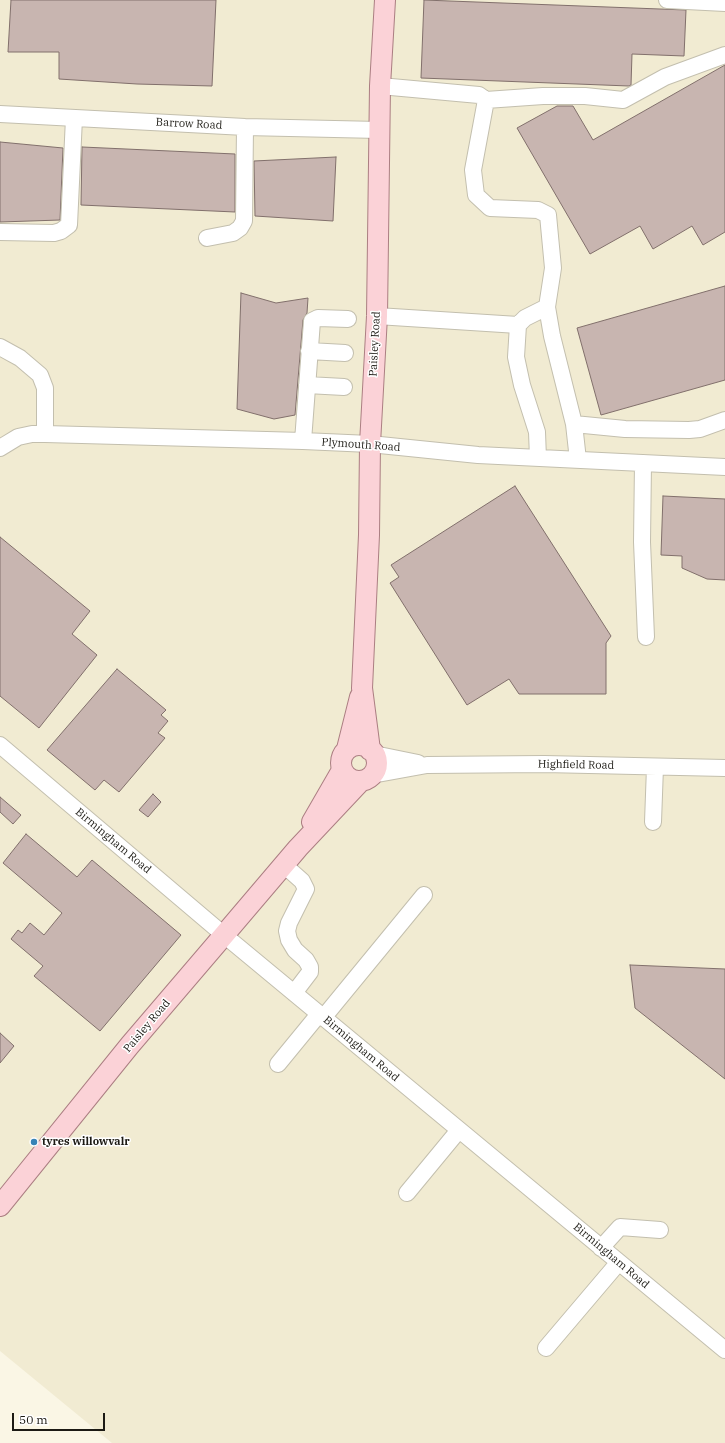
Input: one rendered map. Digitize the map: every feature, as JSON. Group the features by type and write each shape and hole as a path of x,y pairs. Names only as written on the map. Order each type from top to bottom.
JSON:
{"main road":[{"name":"Paisley Road","path":"347,749 362,688 369,535 370,444 377,316 380,86 385,0"},
{"name":"Paisley Road","path":"362,688 372,752"},
{"path":"356,745 366,747 372,752 376,764 367,778 350,779 342,770 342,757 347,749 356,745"},
{"name":"Paisley Road","path":"298,848 342,770"},
{"name":"Paisley Road","path":"0,1206 130,1045 298,848 367,778"}],"street":[{"path":"667,0 725,3"},
{"path":"380,86 479,95 486,100 543,96 585,96 623,100 664,77 725,55"},
{"path":"486,100 473,170 476,195 490,208 538,210 548,215 553,268 547,307 552,336 574,424 578,460"},
{"name":"Barrow Road","path":"0,114 245,127 379,130"},
{"path":"0,232 54,233 61,232 69,225 74,118"},
{"path":"207,238 233,233 240,228 244,221 245,127"},
{"path":"538,458 537,432 522,385 516,357 518,325 525,318 547,307"},
{"path":"377,316 518,325"},
{"path":"303,441 312,321 318,318 348,319"},
{"path":"0,347 20,358 40,375 45,388 44,434"},
{"path":"309,351 345,353"},
{"path":"307,384 344,387"},
{"path":"574,424 625,429 689,430 700,429 725,420"},
{"name":"Plymouth Road","path":"0,448 18,437 32,434 44,434 370,444 478,455 643,464 725,466"},
{"path":"643,464 642,542 646,637"},
{"name":"Birmingham Road","path":"0,744 224,935 725,1350"},
{"name":"Highfield Road","path":"372,752 428,765"},
{"name":"Highfield Road","path":"367,778 428,765 544,764 725,768"},
{"path":"653,822 655,767"},
{"path":"284,865 302,881 306,889 289,923 287,932 289,940 295,950 306,960 310,967 310,972 294,993"},
{"path":"278,1064 424,895"},
{"path":"407,1193 460,1130"},
{"path":"601,1248 620,1227 660,1230"},
{"path":"546,1348 619,1262"}],"shaded area":[{"path":"0,0 725,0 725,1443 112,1443 0,1351"}],"building":[{"path":"11,0 216,0 212,86 137,84 59,79 59,52 8,52"},
{"path":"424,0 686,10 684,56 632,54 631,85 629,86 421,78"},
{"path":"725,65 725,232 703,245 692,226 653,249 640,226 590,254 517,128 557,106 573,106 593,140"},
{"path":"0,142 63,148 60,220 0,222"},
{"path":"82,147 235,154 235,212 81,205"},
{"path":"336,157 333,221 255,216 254,161"},
{"path":"725,286 725,380 601,415 577,328"},
{"path":"241,293 276,303 308,298 307,313 303,320 295,415 274,419 237,409"},
{"path":"515,486 611,636 606,643 606,694 519,694 509,679 467,705 390,583 399,577 391,565"},
{"path":"663,496 725,499 725,580 707,579 682,568 682,556 661,555"},
{"path":"0,537 90,611 72,634 97,655 39,728 0,696"},
{"path":"117,669 166,710 161,715 168,721 158,733 165,738 119,792 104,780 95,790 47,750"},
{"path":"153,794 161,802 148,817 139,810"},
{"path":"0,797 21,815 13,824 0,812"},
{"path":"26,834 77,877 92,860 181,935 100,1031 34,976 43,966 11,939 18,930 22,933 30,923 44,935 62,913 3,863"},
{"path":"630,965 725,969 725,1079 635,1008"},
{"path":"0,1033 14,1046 0,1063"}],"place":[{"name":"tyres willowvalr","path":"34,1142"}]}
